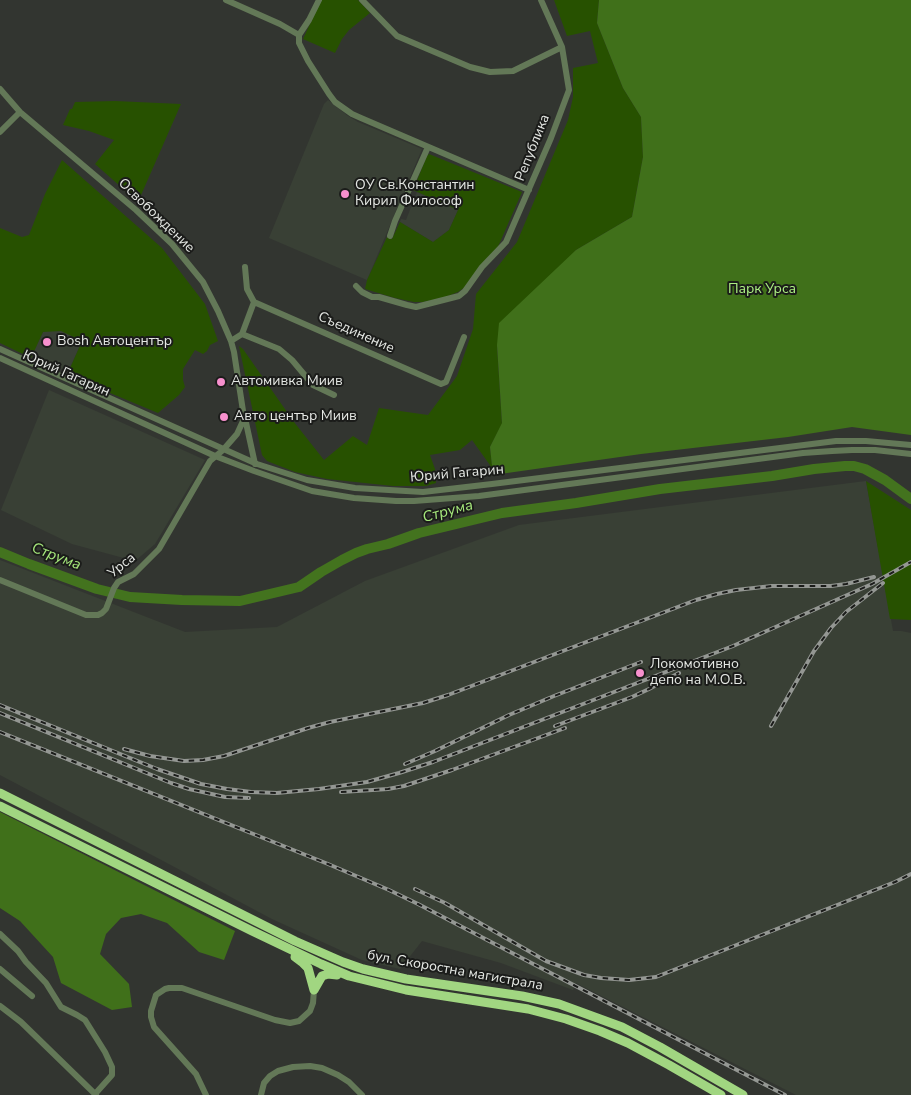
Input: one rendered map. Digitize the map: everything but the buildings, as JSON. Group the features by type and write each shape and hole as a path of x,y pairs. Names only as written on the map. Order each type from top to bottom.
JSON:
{"highway":[{"name":"бул. Скоростна магистрала","path":"0,793 295,941 337,960 386,975 522,996 559,1004 622,1027 744,1095"},
{"name":"бул. Скоростна магистрала","path":"0,806 252,931 350,976 406,990 528,1009 566,1019 600,1030 628,1043 721,1095"},
{"path":"252,931 306,965 314,990"},
{"path":"314,990 319,978 325,974 364,981"}],"street":[{"path":"226,0 280,24 299,35"},
{"path":"318,0 309,20 299,35 299,43 303,54 335,102 352,114 529,190"},
{"path":"362,0 397,36 470,68 490,72 513,71 562,47"},
{"name":"Република","path":"356,286 362,292 372,296 416,307 459,296 465,291 482,266 506,242 551,138 569,90 562,47 541,0"},
{"name":"Освобождение","path":"0,89 20,112 136,210 172,244 203,282 231,341 243,412 241,427 223,450"},
{"path":"0,132 20,112"},
{"path":"390,236 428,147"},
{"path":"231,341 242,334 254,302 247,289 245,267"},
{"name":"Съединение","path":"254,302 441,384 446,382 464,337"},
{"path":"242,334 279,349 292,360 313,385 334,395"},
{"name":"Юрий Гагарин","path":"0,348 255,464 300,478 355,488 423,492 836,442 866,441 911,445"},
{"name":"Юрий Гагарин","path":"0,358 215,456 267,476 312,490 354,498 430,501 803,453 875,450 911,454"},
{"path":"243,412 255,464"},
{"name":"Урса","path":"0,580 86,615 102,613 106,609 118,582 134,574 159,548 210,461 223,450"},
{"path":"0,934 46,983 61,1007 85,1020 106,1052 112,1067 112,1075 96,1095 21,1022 0,1006"},
{"path":"0,970 32,996"},
{"path":"206,1095 196,1074 154,1027 150,1011 156,996 160,992 169,988 182,988 275,1020 290,1023 299,1021 310,1011 314,999 314,990"},
{"path":"261,1095 264,1083 278,1071 293,1067 310,1066 322,1068 338,1075 349,1082 362,1095"}],"shaded area":[{"name":"ОУ Св.Константин Кирил Философ","path":"328,100 358,122 422,149 367,280 269,238 324,104"},
{"path":"417,192 458,210 449,230 433,242 400,222 401,219 406,220"},
{"path":"63,328 83,339 68,372 32,355 44,330"},
{"path":"49,390 205,460 155,544 135,561 72,544 1,510"},
{"path":"866,481 893,631 911,633 911,1095 796,1095 576,983 573,990 501,963 422,941 400,969 362,960 272,919 0,775 0,560 185,632 277,627 365,581 519,525"}],"green space":[{"path":"321,0 358,0 370,13 349,30 335,53 303,39"},
{"path":"554,0 599,0 597,23 623,88 641,117 643,157 632,217 576,250 497,346 502,424 490,447 493,475 492,468 472,440 460,450 430,455 435,469 436,483 426,486 393,486 327,479 295,472 267,461 262,455 239,346 324,460 353,436 367,445 379,408 428,415 457,376 473,329 476,294 517,242 568,120 573,97 573,68 598,63 590,31 567,36"},
{"name":"Парк Урса","path":"599,0 911,0 911,435 852,427 493,475 490,447 502,423 497,345 499,323 576,250 632,217 643,157 641,117 623,88 597,23"},
{"path":"115,101 181,104 138,202 95,164 114,140 89,131 63,125 75,102"},
{"path":"429,154 522,192 497,249 465,287 443,298 414,302 365,289 367,280 387,237 392,239 400,222 433,242 449,230 458,210 413,190"},
{"path":"62,160 162,248 205,304 218,341 210,345 203,354 195,350 183,369 185,387 179,395 158,413 67,375 82,341 61,331 43,332 31,358 0,343 0,228 22,237 29,235 45,194"},
{"path":"866,481 911,510 911,620 890,619"},
{"path":"0,812 235,931 224,960 199,952 167,923 141,914 121,918 106,934 100,954 129,984 132,1007 112,1010 61,983 53,957 20,921 0,908"}],"waterway":[{"name":"Струма","path":"0,552 97,589 130,597 240,601 299,587 342,560 367,549 419,533 502,513 660,489 845,466 865,469 885,480 911,499"}],"railway":[{"path":"0,705 157,769 201,784 251,792 277,793 367,782 433,762 733,646 872,584 911,562"},
{"path":"124,749 150,756 184,761 224,756 330,722 423,703 448,695 696,600 717,594 772,586 831,586 874,577"},
{"path":"771,726 814,651 831,628 846,612 883,583"},
{"path":"405,764 509,715 641,662"},
{"path":"555,726 632,697 679,673"},
{"path":"0,713 171,783 225,797 249,798"},
{"path":"341,792 404,786 565,728"},
{"path":"0,732 389,890 785,1095"},
{"path":"415,889 445,903 546,961 584,975 629,980 656,977 911,874"}],"place":[{"name":"ОУ Св.Константин Кирил Философ","path":"345,194"},
{"name":"Bosh Автоцентър","path":"47,342"},
{"name":"Автомивка Миив","path":"221,382"},
{"name":"Авто център Миив","path":"224,417"},
{"name":"Локомотивно депо на М.О.В.","path":"640,673"}]}
